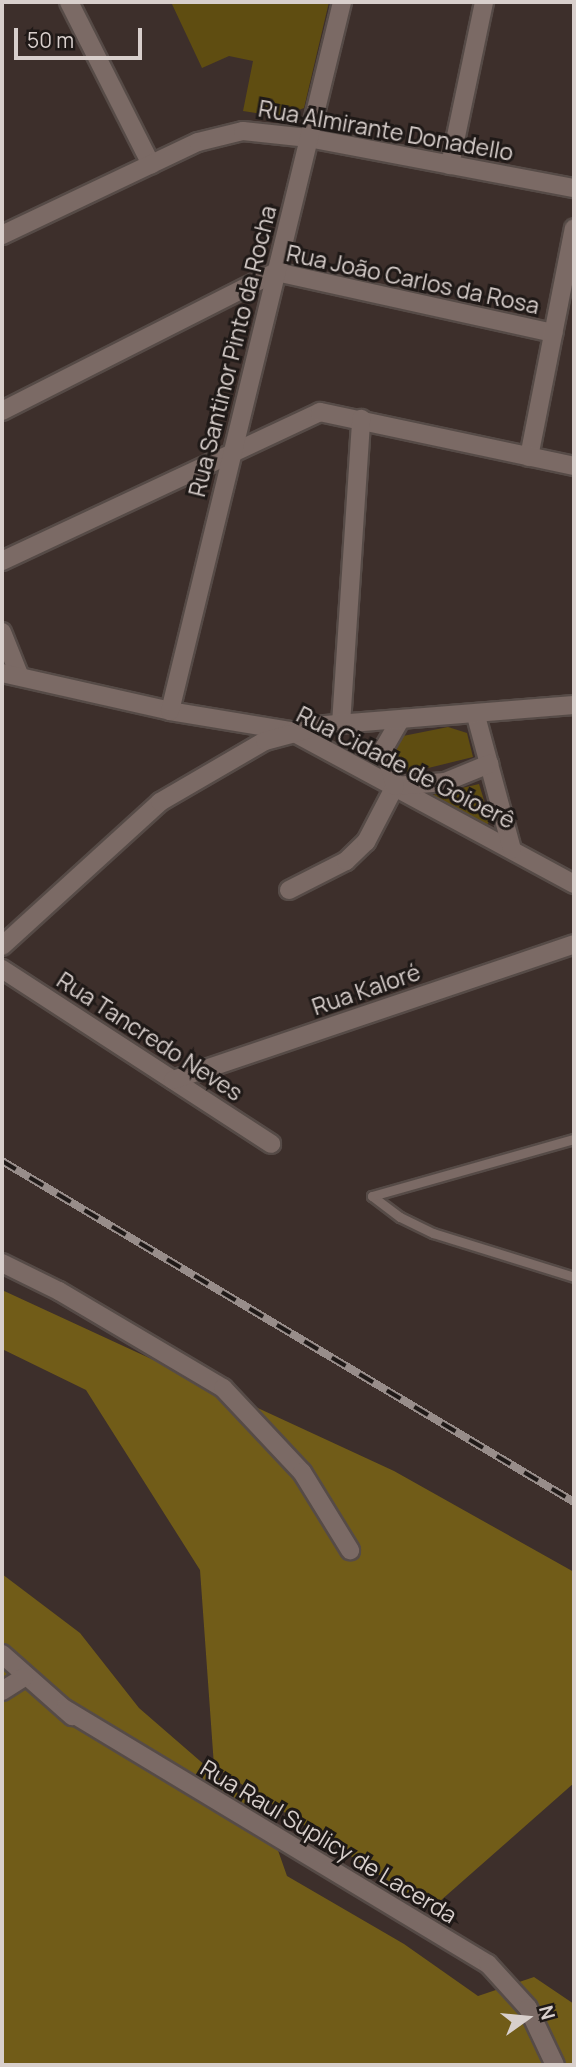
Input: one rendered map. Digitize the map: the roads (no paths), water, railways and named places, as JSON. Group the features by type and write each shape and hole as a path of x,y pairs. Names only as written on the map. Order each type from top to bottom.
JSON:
{"street":[{"path":"69,2 151,164"},
{"name":"Rua Santinor Pinto da Rocha","path":"170,711 342,2"},
{"path":"450,165 484,2"},
{"name":"Rua Almirante Donadello","path":"2,235 220,134 265,131 574,188"},
{"path":"529,457 574,228"},
{"name":"Rua João Carlos da Rosa","path":"2,411 276,272 553,333"},
{"path":"2,561 309,415 330,412 574,466"},
{"path":"341,724 361,419"},
{"path":"2,632 20,677"},
{"name":"Rua Cidade de Goioerê","path":"2,673 170,711 291,731 574,884"},
{"path":"2,946 160,802 237,754 291,731 341,724 476,716 574,705"},
{"path":"476,716 512,849"},
{"path":"289,890 358,853 395,786 384,748 399,722"},
{"path":"395,786 445,782 489,764"},
{"name":"Rua Kaloré","path":"173,1080 574,944"},
{"name":"Rua Tancredo Neves","path":"2,969 271,1144"},
{"path":"2,1263 59,1291 223,1388 302,1472 350,1550"},
{"name":"Rua Raul Suplicy de Lacerda","path":"3,1659 65,1709 92,1721 113,1739 474,1955 515,1992 523,2024 553,2060"},
{"path":"2,1691 24,1677"}],"lane":[{"path":"574,1139 372,1196 400,1217 433,1233 574,1277"}],"railway":[{"path":"2,1161 574,1502"}]}
